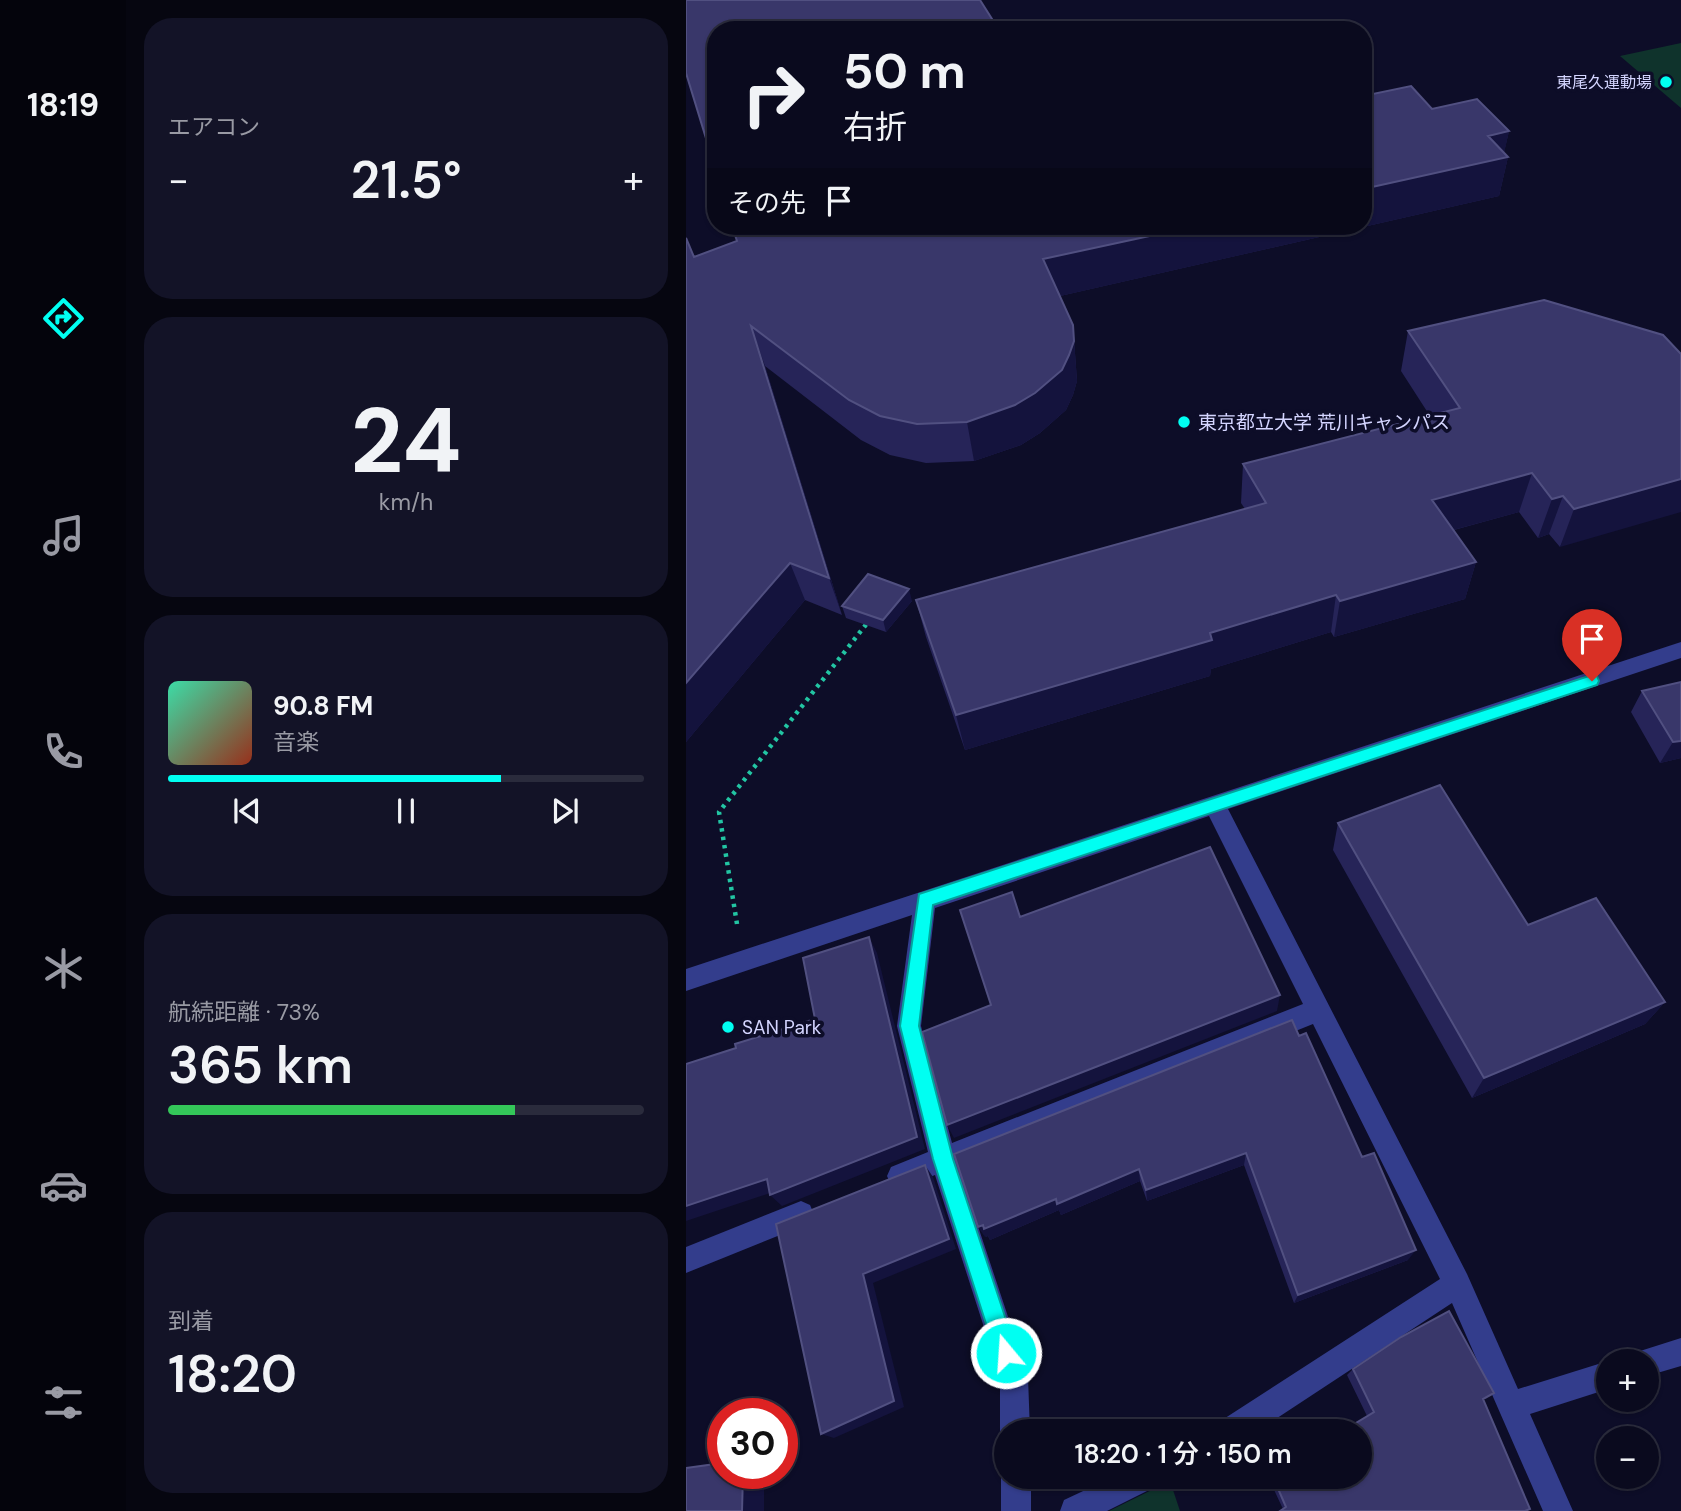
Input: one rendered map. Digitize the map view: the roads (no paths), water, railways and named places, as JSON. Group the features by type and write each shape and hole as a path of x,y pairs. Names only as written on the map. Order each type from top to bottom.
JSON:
{"street":[{"path":"686,980 1213,803 1681,650"},
{"path":"1213,803 1457,1284 1558,1511"},
{"path":"925,900 909,1026 943,1159 1014,1377 1015,1419"},
{"path":"879,1184 1318,1010"},
{"path":"686,1260 827,1204"},
{"path":"1248,1419 1457,1284"},
{"path":"1659,1359 1681,1352"},
{"path":"1510,1406 1596,1379"},
{"path":"1016,1489 1016,1511"},
{"path":"1075,1511 1120,1489"}],"place":[{"name":"東尾久運動場","path":"1666,82"},
{"name":"東京都立大学 荒川キャンパス","path":"1184,422"},
{"name":"SAN Park","path":"728,1027"}]}
